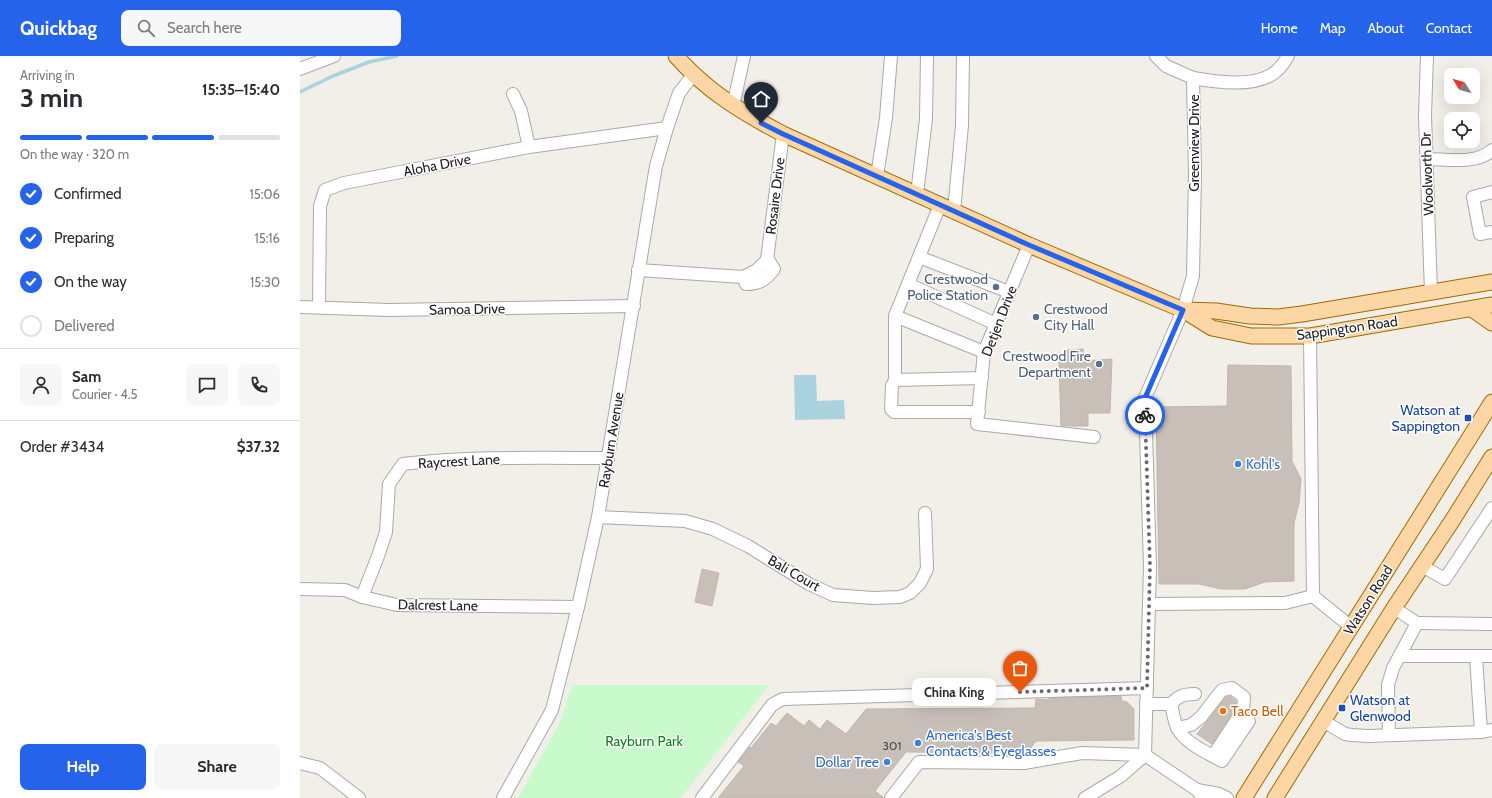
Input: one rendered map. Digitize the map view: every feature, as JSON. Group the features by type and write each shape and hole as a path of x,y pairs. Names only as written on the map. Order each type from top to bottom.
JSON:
{"main road":[{"name":"Sappington Road","path":"676,56 693,75 733,106 783,134 1029,245 1183,310 1212,328 1251,336 1310,336 1472,308 1492,306"},
{"name":"Sappington Road","path":"1183,310 1216,311 1250,316 1278,317 1492,282"},
{"path":"1428,293 1429,316"},
{"path":"1472,308 1492,323"},
{"name":"Watson Road","path":"1244,798 1492,402"},
{"name":"Watson Road","path":"1275,798 1394,608 1488,473 1492,457"}],"street":[{"path":"300,69 334,56"},
{"path":"733,106 744,56"},
{"path":"877,176 886,118 891,56"},
{"path":"917,194 926,119 927,56"},
{"path":"954,211 962,125 963,56"},
{"path":"1156,56 1166,66 1193,78"},
{"name":"Greenview Drive","path":"1145,755 1150,566 1145,398 1183,310 1193,276 1195,173 1193,78 1220,82 1259,80 1272,74 1284,63 1288,56"},
{"name":"Woolworth Dr","path":"1427,56 1425,115 1428,293"},
{"name":"Rayburn Avenue","path":"503,798 552,710 578,607 598,517 656,166 679,93 693,75"},
{"path":"513,94 521,111 529,147"},
{"name":"Aloha Drive","path":"319,307 320,206 325,190 344,183 529,147 600,139 667,128"},
{"name":"Rosaire Drive","path":"638,270 743,277 757,270 767,260 783,134"},
{"path":"1426,158 1470,159 1484,156 1492,150"},
{"path":"1492,192 1473,197 1480,234 1492,232"},
{"path":"940,204 895,316 895,380 892,386 891,409 894,412 978,418 1094,437"},
{"name":"Detjen Drive","path":"978,418 984,352 1029,245"},
{"path":"919,257 1010,292"},
{"path":"908,284 996,324"},
{"name":"Samoa Drive","path":"300,307 389,310 634,306"},
{"path":"895,316 984,352"},
{"path":"1310,336 1313,596"},
{"path":"895,380 982,378"},
{"name":"Raycrest Lane","path":"362,597 386,532 389,484 403,464 486,459 608,458"},
{"path":"1422,566 1445,579 1492,508"},
{"name":"Bali Court","path":"598,517 685,521 713,529 748,546 809,584 834,595 873,598 900,597 910,593 920,583 927,569 925,513"},
{"name":"Dalcrest Lane","path":"300,590 345,590 362,597 397,605 578,607"},
{"path":"1149,604 1285,603 1313,596"},
{"path":"1313,596 1351,627"},
{"path":"1394,608 1417,623 1492,624"},
{"path":"1389,735 1388,685 1393,668 1417,623"},
{"path":"1400,656 1492,656"},
{"path":"1323,721 1345,734 1368,736 1487,731 1476,656"},
{"path":"702,798 772,705 783,700 1147,688"},
{"path":"1177,728 1191,725 1201,717 1222,690 1232,688 1244,697 1243,710 1213,756"},
{"path":"1171,704 1175,699 1183,694 1195,694"},
{"path":"1146,704 1171,704"},
{"path":"1171,704 1177,728 1181,734 1192,743 1222,762 1250,721"},
{"path":"892,798 919,762 1024,763 1082,753 1145,755 1200,794 1219,794 1227,798"},
{"path":"1085,798 1121,776 1145,755"},
{"path":"300,763 320,768 359,798"}],"green space":[{"name":"Rayburn Park","path":"572,685 769,685 681,798 518,798 560,723"}],"water":[{"path":"794,375 816,375 817,401 844,400 845,419 795,420"}],"building":[{"path":"1083,349 1084,361 1112,359 1110,413 1088,413 1088,426 1061,426 1059,361 1063,360 1064,350"},
{"path":"1228,365 1291,366 1292,461 1301,479 1299,503 1294,523 1294,581 1265,582 1245,589 1221,589 1199,584 1159,584 1156,407 1227,406"},
{"path":"702,569 719,573 712,606 695,602"},
{"path":"1121,696 1122,701 1127,702 1134,709 1134,740 1036,741 1027,753 906,752 875,791 884,798 718,798 744,766 738,762 750,747 751,748 771,723 776,726 787,713 804,726 809,720 820,729 827,720 846,734 866,709 1035,708 1036,699 1049,700 1049,698"},
{"name":"Taco Bell","path":"1230,696 1236,701 1236,708 1212,744 1197,734 1226,697"}],"waterway":[{"path":"300,92 333,76 369,62 397,56"}],"way so far":[{"path":"1020,692 1147,688 1150,566 1145,415"}],"place":[{"name":"Crestwood Police Station","path":"996,287"},
{"name":"Crestwood City Hall","path":"1036,317"},
{"name":"Crestwood Fire Department","path":"1099,364"},
{"name":"Watson at Sappington","path":"1468,418"},
{"name":"Kohl's","path":"1238,464"},
{"name":"China King","path":"1020,692"},
{"name":"Watson at Glenwood","path":"1342,708"},
{"name":"Taco Bell","path":"1223,711"},
{"name":"America's Best Contacts & Eyeglasses","path":"918,743"},
{"name":"Dollar Tree","path":"887,762"}],"route":[{"path":"761,123 1029,245 1183,310 1145,398 1145,415"}]}
